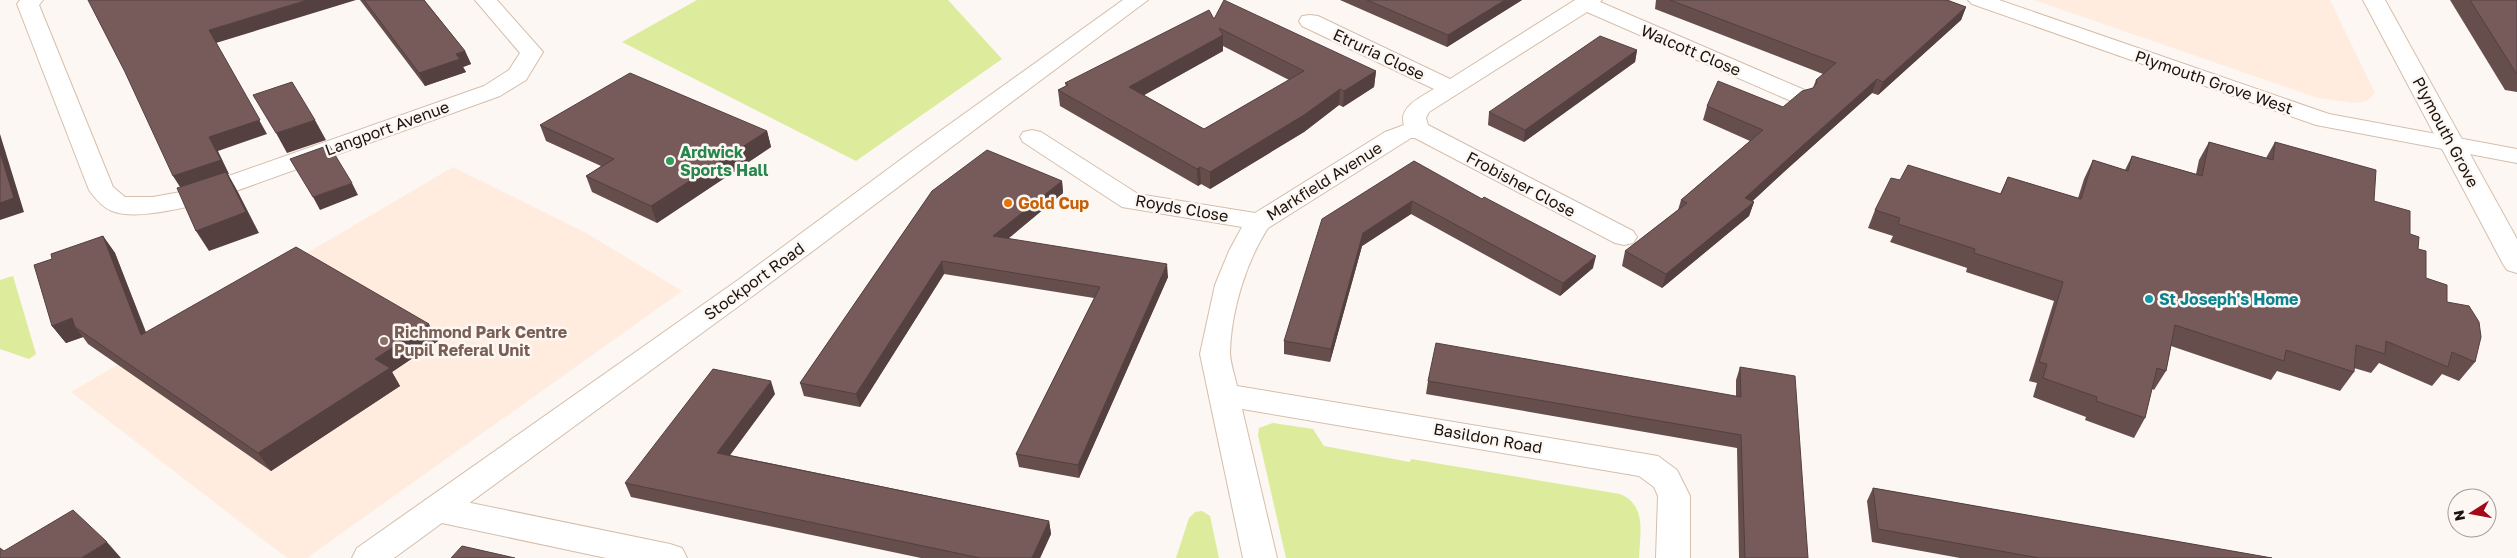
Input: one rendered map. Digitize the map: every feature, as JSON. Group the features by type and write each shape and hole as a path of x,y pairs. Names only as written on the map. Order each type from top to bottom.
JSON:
{"main road":[{"name":"Langport Avenue","path":"32,0 28,4 102,190 119,205 153,205 190,198 492,91 518,75 532,52 486,0"},
{"name":"Stockport Road","path":"370,558 748,286 924,154 1137,0"},
{"name":"Plymouth Grove West","path":"1979,0 2324,120 2454,146 2517,156"},
{"name":"Plymouth Grove","path":"2374,0 2517,264"},
{"path":"1418,130 1413,122 1414,114 1421,106 1448,87 1588,2"},
{"name":"Walcott Close","path":"1588,2 1799,96"},
{"name":"Etruria Close","path":"1310,22 1448,87"},
{"name":"Markfield Avenue","path":"1260,558 1216,354 1218,322 1246,239 1259,222 1394,137 1405,132 1418,130"},
{"name":"Frobisher Close","path":"1418,130 1624,237"},
{"name":"Royds Close","path":"1032,137 1131,201 1259,222"},
{"name":"Basildon Road","path":"1226,396 1274,402 1647,466 1666,479 1674,496 1672,558"},
{"path":"437,510 670,558"}],"shaded area":[{"path":"2034,0 2330,0 2375,93 2367,101 2355,103 2318,98"},
{"name":"Richmond Park Centre Pupil Referal Unit","path":"453,167 588,234 682,291 307,558 287,558 71,392"}],"green space":[{"path":"697,0 948,0 1002,59 856,161 622,42"},
{"path":"13,276 36,354 29,359 0,349 0,280"},
{"path":"1273,423 1313,429 1324,446 1410,462 1411,459 1620,494 1629,499 1638,513 1641,530 1639,558 1286,558 1258,435 1259,428"},
{"path":"1202,511 1210,516 1219,558 1176,558 1189,518 1195,512"}],"building":[{"path":"88,0 307,0 209,30 260,120 209,137 221,160 173,176 125,72"},
{"path":"364,0 424,0 465,51 456,54 460,59 419,73"},
{"path":"1224,0 1376,71 1344,91 1340,89 1304,115 1210,172 1200,167 1197,169 1058,90 1068,85 1065,83 1209,10 1214,19","holes":["1219,28 1304,71 1204,129 1129,87 1223,35"]},
{"path":"1367,0 1505,0 1448,35"},
{"path":"1670,0 1947,0 1966,7 1883,82 1877,79 1745,198 1754,202 1666,274 1625,251 1687,203 1681,200 1763,130 1707,106 1718,81 1783,107 1802,91 1813,88 1817,82 1816,80 1836,63"},
{"path":"2470,0 2517,0 2517,73 2516,73"},
{"path":"1600,36 1637,50 1525,130 1489,112"},
{"name":"Ardwick Sports Hall","path":"630,73 767,131 651,206 586,176 614,159 540,125"},
{"path":"292,82 315,120 276,133 253,95"},
{"name":"St Joseph's Home","path":"2209,142 2273,160 2275,142 2376,170 2374,201 2410,211 2410,234 2419,237 2418,249 2426,251 2426,278 2447,285 2447,302 2469,306 2479,322 2481,337 2475,362 2452,352 2448,367 2386,341 2385,354 2356,345 2354,372 2286,350 2284,361 2175,325 2166,371 2157,368 2145,418 2096,401 2097,397 2043,378 2047,364 2039,362 2063,282 1974,253 1975,249 1898,224 1900,218 1875,210 1891,178 1900,180 1908,165 2001,194 2008,177 2081,199 2093,160 2128,171 2132,156 2202,176"},
{"path":"329,145 352,183 313,197 290,159"},
{"path":"987,150 1062,181 993,236 1167,264 1078,465 1016,454 1100,287 942,261 856,394 800,383 932,191"},
{"path":"0,152 14,198 0,203"},
{"path":"1414,161 1482,199 1484,197 1596,256 1563,283 1412,201 1363,233 1331,349 1284,341 1322,219"},
{"path":"226,172 246,212 196,231 177,188"},
{"path":"103,236 141,335 296,247 429,324 375,359 390,368 258,453 75,327 72,318 52,326 34,265 52,259 51,254"},
{"path":"1436,343 1741,397 1740,367 1795,376 1808,558 1745,558 1741,435 1428,381"},
{"path":"713,369 771,381 717,453 1049,521 1032,558 980,558 625,483"},
{"path":"1873,488 2272,558 2039,558 1878,529"},
{"path":"73,510 107,542 81,558 0,558 0,548 4,551"},
{"path":"462,546 515,558 451,558"}],"place":[{"name":"Ardwick Sports Hall","path":"670,161"},
{"name":"Gold Cup","path":"1008,203"},
{"name":"St Joseph's Home","path":"2149,299"},
{"name":"Richmond Park Centre Pupil Referal Unit","path":"384,341"}]}
